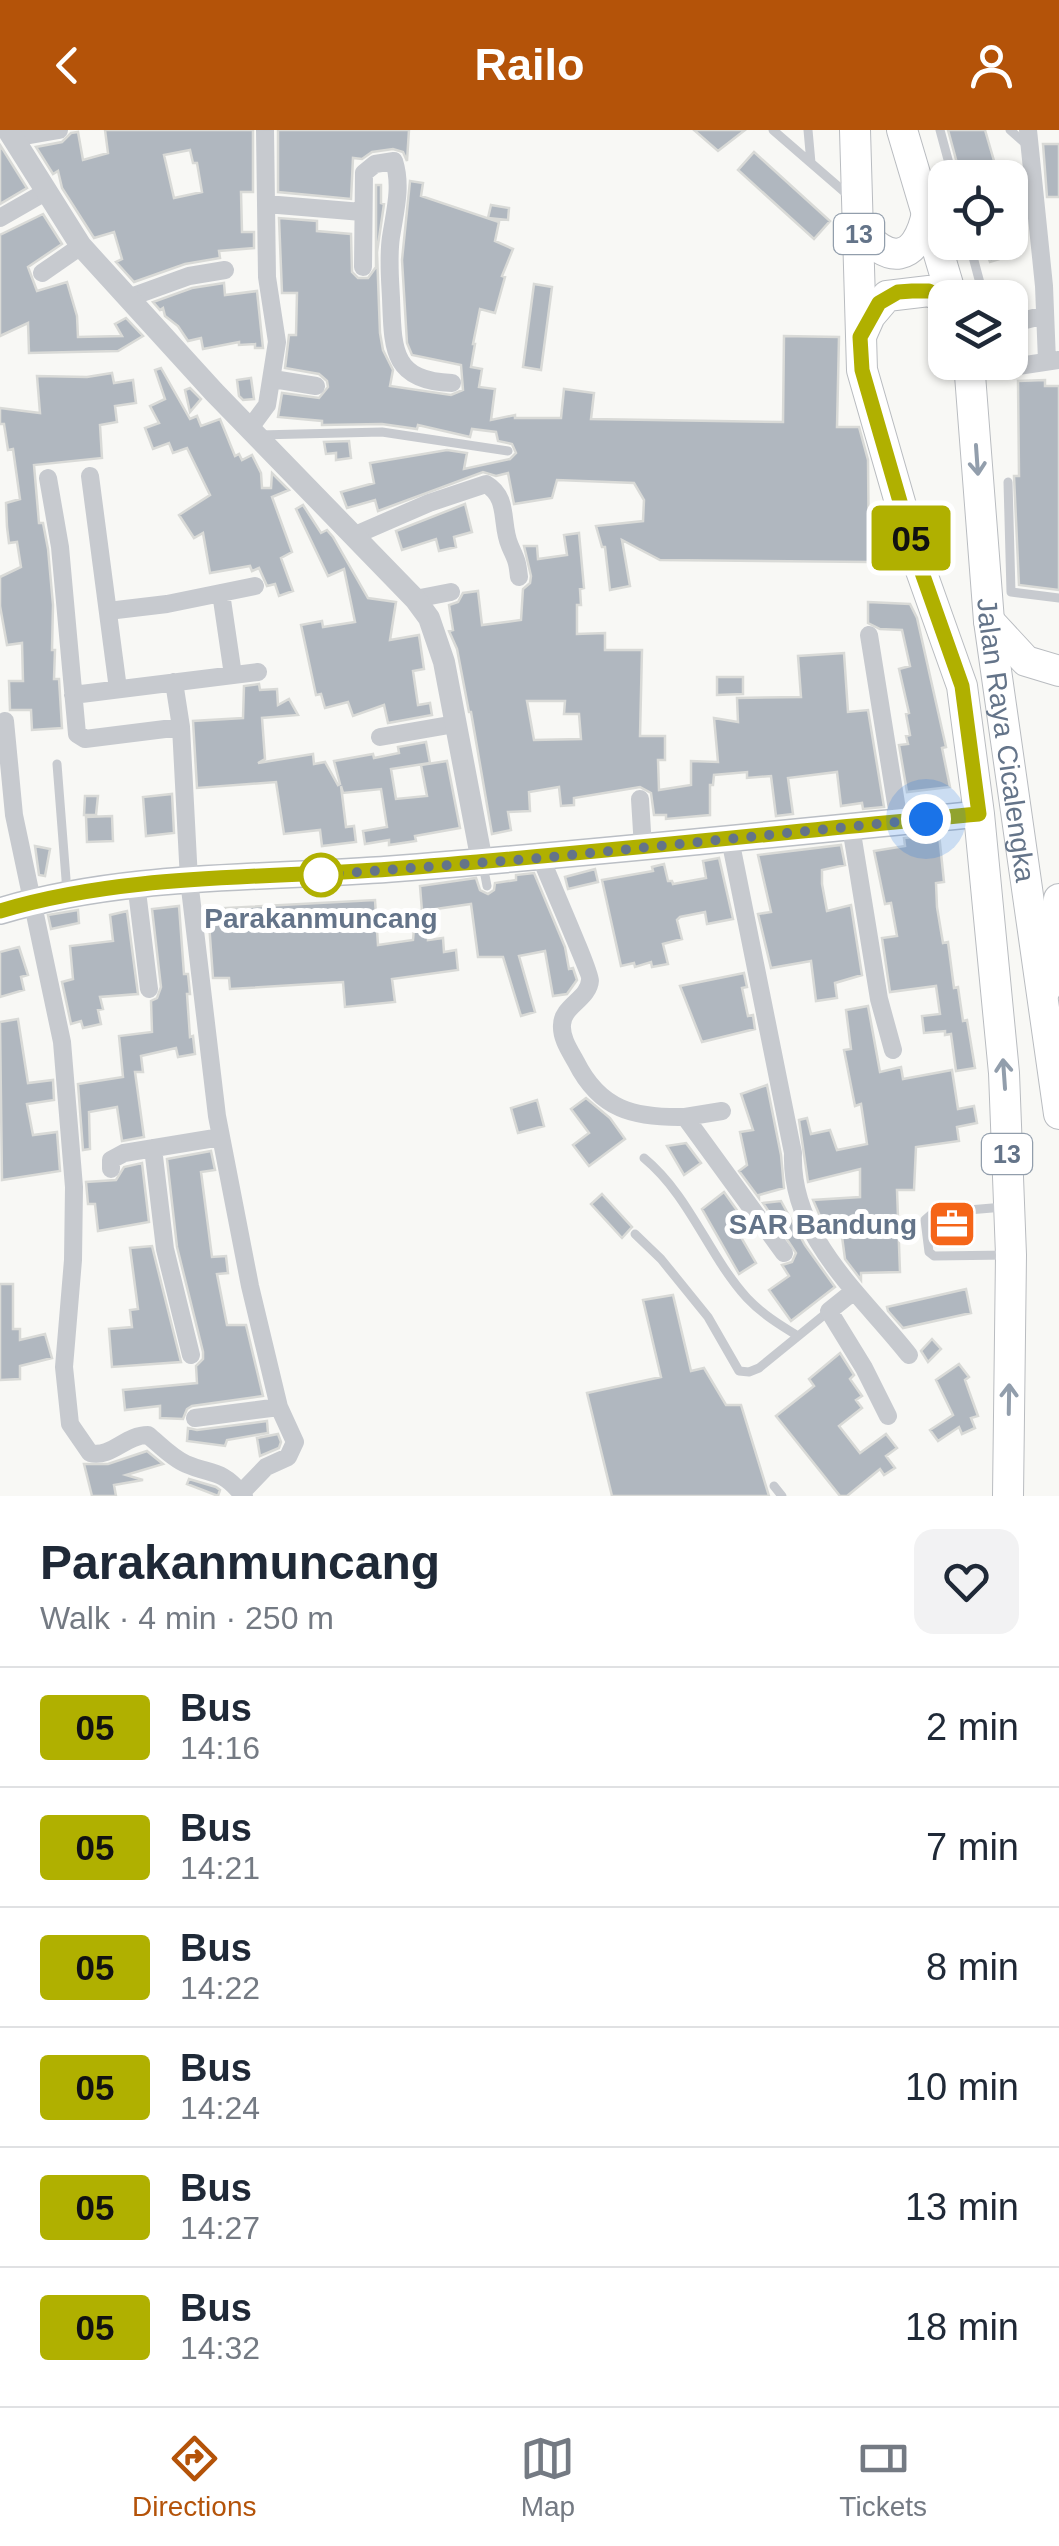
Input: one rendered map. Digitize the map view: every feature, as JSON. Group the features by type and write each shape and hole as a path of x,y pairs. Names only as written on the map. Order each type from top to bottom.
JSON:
{"main road":[{"name":"13","path":"855,130 860,337"},
{"name":"13","path":"902,130 943,280"},
{"path":"858,215 872,245 893,254 915,246 926,214"},
{"path":"860,337 870,316 887,296 928,291"},
{"name":"Jalan Raya Cicalengka","path":"860,337 862,370 914,550 962,686 979,814 1004,1073 1010,1207 1008,1496"},
{"name":"Jalan Raya Cicalengka","path":"971,380 989,622 1058,1097"},
{"path":"989,622 1026,661 1059,671"},
{"path":"0,911 67,894 136,884 321,875 484,874 541,858 979,814"},
{"path":"1043,1002 1059,899"}],"street":[{"path":"58,130 10,134 81,246 415,599 436,635 484,874"},
{"path":"253,432 267,405 278,342 267,277 265,130"},
{"path":"1028,362 1053,360 1045,315 1052,286 1029,139"},
{"path":"363,267 364,174 375,164 394,160 398,206 390,252 393,348 406,368 428,382 452,382"},
{"path":"0,218 47,191"},
{"path":"266,204 362,212"},
{"path":"42,273 81,246"},
{"path":"128,298 167,282 224,270"},
{"path":"391,289 410,288"},
{"path":"1028,319 1045,315"},
{"path":"273,378 316,386"},
{"path":"90,476 118,689"},
{"path":"48,478 80,738 181,726"},
{"path":"353,536 486,484 494,489 502,504 519,577"},
{"path":"108,611 256,586"},
{"path":"415,599 451,592"},
{"path":"221,593 232,675"},
{"path":"869,635 899,822"},
{"path":"73,695 258,672"},
{"path":"5,721 14,814 62,1042 74,1187 73,1260 64,1366 70,1424 90,1453 104,1454 129,1438 148,1435 188,1465 215,1470 228,1478 242,1494 255,1476 288,1457 294,1450 294,1435 279,1406 250,1286 221,1137 189,880 181,726 174,682"},
{"path":"380,736 455,724"},
{"path":"640,799 643,848"},
{"path":"850,827 879,1000 894,1050"},
{"path":"730,839 793,1152 795,1191 815,1236 909,1355"},
{"path":"541,858 588,969 587,990 565,1014 562,1026 585,1080 609,1102 634,1115 685,1117 722,1111"},
{"path":"136,884 150,989"},
{"path":"685,1117 784,1253"},
{"path":"111,1169 114,1156 221,1137"},
{"path":"153,1148 165,1249 191,1356"},
{"path":"854,1290 829,1311 888,1416"},
{"path":"195,1418 279,1406"}],"lane":[{"path":"773,130 858,215"},
{"path":"808,130 810,163"},
{"path":"940,130 948,160"},
{"path":"1010,130 1029,139"},
{"path":"253,432 382,432 508,451"},
{"path":"1008,482 1011,592 1059,598"},
{"path":"56,764 67,894"},
{"path":"644,1158 679,1194 725,1270 749,1300 798,1336"},
{"path":"1010,1207 933,1213 925,1220 929,1252 934,1256 1011,1256"},
{"path":"635,1234 708,1317 739,1371 759,1368 829,1311"},
{"path":"774,1486 782,1496"}],"building":[{"path":"105,130 253,130 253,192 241,192 242,232 254,232 254,248 219,251 220,258 185,264 134,282 116,262 122,259 114,232 94,238 62,188 58,171 53,174 36,147 62,142 78,132 83,160 108,153","holes":["190,150 193,163 197,163 202,192 174,198 164,155"]},
{"path":"278,130 409,130 407,161 403,152 393,149 353,158 351,199 278,192"},
{"path":"694,130 745,130 718,151"},
{"path":"948,130 985,130 994,160 956,160"},
{"path":"1043,144 1059,144 1059,197 1047,197"},
{"path":"0,145 27,188 0,204"},
{"path":"754,152 830,221 814,239 738,170"},
{"path":"410,181 423,183 421,196 499,222 495,241 513,249 502,276 505,277 495,313 480,309 473,344 471,367 482,369 479,387 495,389 491,420 515,415 561,418 564,389 594,393 591,419 783,422 784,336 839,337 837,427 859,427 868,460 869,562 660,560 622,540 630,586 610,590 605,547 596,526 643,521 644,500 634,483 557,480 552,498 514,504 508,473 496,476 483,472 378,511 375,500 347,508 341,492 374,483 370,463 447,450 467,453 464,469 510,459 516,453 512,444 498,441 496,432 472,429 470,437 418,425 417,429 382,424 322,425 322,421 278,417 282,393 319,398 328,387 319,374 285,368 289,335 296,335 297,293 282,293 279,218 317,221 317,231 351,234 352,272 358,278 368,278 376,267 376,185 381,185 384,204 377,252 380,333 393,370 390,386 451,395 463,390 461,365 412,355 407,343 402,260"},
{"path":"491,205 509,208 508,220 488,218"},
{"path":"43,214 62,244 28,267 37,291 67,282 77,316 78,337 122,336 115,324 126,318 143,336 118,351 29,353 28,323 0,336 0,235"},
{"path":"224,283 225,295 257,291 263,348 239,342 203,349 201,338 188,341 165,316 163,308 160,310 153,302 192,288"},
{"path":"534,284 552,287 541,370 523,367"},
{"path":"161,368 190,419 197,416 201,426 220,419 235,456 239,454 242,460 252,455 261,473 262,488 271,488 272,473 289,490 272,497 292,552 281,558 293,591 279,596 275,584 267,586 259,568 252,571 250,566 210,573 203,533 194,538 179,515 210,495 187,448 173,453 169,443 153,449 145,428 159,423 150,406 165,399 155,370"},
{"path":"112,373 114,383 133,380 136,403 115,406 117,422 100,425 102,458 34,465 39,523 43,523 48,549 54,679 59,679 62,728 32,730 31,710 10,710 9,681 23,681 22,643 7,645 0,577 21,567 17,542 9,543 6,503 20,499 13,449 8,450 0,408 40,413 37,376"},
{"path":"251,378 254,399 243,400 237,380"},
{"path":"1045,380 1045,386 1059,386 1059,590 1019,585 1014,476 1019,476 1018,381"},
{"path":"190,388 201,399 190,412 185,390"},
{"path":"349,441 351,458 336,460 336,453 326,454 324,442"},
{"path":"465,504 472,532 454,537 456,547 439,551 436,539 402,550 396,531"},
{"path":"303,505 321,533 327,530 333,537 368,598 396,602 390,640 419,635 424,669 413,671 418,705 430,703 432,715 388,723 384,705 353,716 348,702 325,708 321,694 316,695 301,625 322,621 323,627 355,622 344,569 328,576 296,509"},
{"path":"579,533 584,588 580,589 581,605 577,605 577,634 605,633 605,650 642,650 640,736 665,736 665,760 658,760 659,790 691,785 691,761 718,762 714,718 738,722 737,698 801,697 798,656 844,653 848,712 868,710 884,807 863,809 862,803 841,806 837,772 788,778 793,814 776,816 771,776 747,778 747,772 714,775 710,815 666,819 666,815 654,815 651,793 640,787 574,798 574,805 561,806 559,787 529,792 530,811 508,812 511,830 492,834 471,712 457,649 449,631 453,630 449,605 458,602 463,593 478,591 482,625 521,620 523,589 531,576 524,546 537,546 538,559 567,555 564,535","holes":["527,701 565,701 564,714 579,714 581,739 534,740"]},
{"path":"868,602 910,604 917,618 946,747 942,748 950,787 907,792 899,745 908,744 909,713 899,669 910,666 902,630 880,629 868,623"},
{"path":"717,677 743,677 743,694 717,695"},
{"path":"259,684 260,690 277,689 278,705 289,699 298,715 262,718 265,759 258,763 313,754 314,764 325,762 338,785 334,761 399,753 398,747 426,742 430,763 391,769 396,799 427,796 421,765 447,761 460,828 415,836 416,841 365,844 363,831 387,827 381,789 343,793 341,786 346,827 354,826 356,842 322,846 320,830 284,834 276,782 197,788 193,721 243,718 244,686"},
{"path":"172,794 174,833 146,836 143,797"},
{"path":"85,796 98,796 96,815 84,815"},
{"path":"112,816 113,841 87,842 86,817"},
{"path":"939,834 944,882 936,883 937,907 943,943 948,942 954,988 958,987 963,1021 967,1020 975,1068 956,1071 951,1034 924,1033 922,1016 940,1014 936,986 890,992 882,938 897,936 891,903 885,904 874,851 905,846 904,838"},
{"path":"841,845 845,865 822,870 822,884 827,911 851,905 862,975 835,983 837,998 816,1001 811,961 771,968 758,914 771,912 758,855"},
{"path":"35,846 50,849 45,876 39,875"},
{"path":"719,858 733,919 707,924 705,912 680,917 677,920 682,939 663,944 668,964 621,966 602,880 653,871 652,867 664,864 668,881 673,884 706,878 703,861"},
{"path":"595,869 598,882 568,889 565,877"},
{"path":"534,873 565,947 569,969 573,968 577,980 567,994 553,996 545,951 519,956 535,1012 521,1016 503,957 478,957 471,904 422,911 420,886 476,878 480,890 488,894 495,883"},
{"path":"375,900 378,945 413,940 415,917 429,918 428,940 443,938 444,952 456,950 458,970 392,979 395,1002 345,1007 343,982 230,989 229,978 213,978 208,909"},
{"path":"179,906 184,974 188,974 190,994 190,1037 193,1036 195,1054 178,1057 176,1048 141,1056 143,1072 135,1072 144,1137 122,1141 117,1107 89,1112 90,1149 83,1150 78,1084 123,1077 119,1036 152,1032 151,1001 157,998 161,987 152,909"},
{"path":"78,910 79,923 51,929 48,915"},
{"path":"127,911 138,994 100,997 101,1024 83,1028 81,1021 71,1024 62,982 73,979 70,946 113,941 110,915"},
{"path":"19,947 28,975 21,977 24,990 0,997 0,952"},
{"path":"744,973 747,987 742,988 755,1029 702,1042 680,986"},
{"path":"868,1006 880,1072 901,1067 903,1079 952,1070 958,1109 974,1106 977,1123 957,1127 959,1141 916,1147 914,1190 897,1190 900,1272 861,1273 861,1280 845,1259 841,1229 826,1230 813,1200 860,1197 860,1169 808,1182 799,1120 807,1118 811,1134 830,1130 837,1150 867,1144 861,1104 855,1106 844,1050 851,1049 846,1010"},
{"path":"18,1019 28,1083 53,1080 54,1100 27,1104 33,1135 57,1132 60,1171 2,1180 0,1022"},
{"path":"767,1085 784,1188 759,1198 739,1171 747,1165 740,1132 753,1130 741,1094"},
{"path":"586,1098 610,1118 625,1139 589,1166 573,1145 589,1133 571,1109"},
{"path":"537,1100 544,1126 518,1133 511,1108"},
{"path":"686,1143 701,1163 684,1175 667,1146"},
{"path":"211,1151 215,1170 201,1172 212,1257 226,1256 228,1273 217,1274 227,1325 246,1325 263,1396 192,1406 183,1419 160,1418 160,1406 125,1410 123,1390 197,1383 196,1366 203,1359 203,1352 177,1247 167,1159"},
{"path":"142,1163 149,1222 98,1231 95,1204 88,1204 86,1182 116,1180 124,1167"},
{"path":"724,1192 751,1230 741,1237 756,1263 739,1274 702,1209"},
{"path":"602,1194 632,1227 622,1238 591,1204"},
{"path":"781,1201 805,1245 835,1287 791,1321 769,1290 789,1276 782,1265 792,1262 796,1253 763,1203"},
{"path":"152,1246 181,1362 112,1367 109,1329 132,1327 130,1310 138,1309 130,1248"},
{"path":"0,1284 13,1284 13,1329 20,1329 20,1340 45,1334 52,1358 20,1366 20,1379 0,1380"},
{"path":"966,1289 971,1313 903,1328 888,1311 887,1307"},
{"path":"673,1295 691,1371 704,1368 726,1405 741,1405 769,1496 612,1496 587,1393 661,1377 643,1300"},
{"path":"932,1339 941,1349 928,1362 921,1351"},
{"path":"840,1353 854,1375 850,1379 862,1396 856,1400 862,1408 839,1426 860,1453 886,1434 897,1448 886,1456 895,1468 884,1475 880,1469 847,1496 840,1496 776,1416 814,1386 809,1379"},
{"path":"959,1364 969,1377 965,1380 978,1416 971,1418 975,1428 962,1434 959,1427 938,1441 930,1430 953,1415 936,1380"},
{"path":"267,1421 268,1433 227,1440 225,1446 187,1441 188,1428"},
{"path":"278,1434 279,1448 260,1456 257,1438"},
{"path":"147,1451 163,1464 126,1475 143,1480 114,1485 116,1496 92,1496 84,1464 108,1464"},
{"path":"189,1479 216,1487 220,1490 218,1496 187,1484"}],"bus line":[{"name":"05","path":"0,911 67,894 136,884 482,862 979,814 962,686 914,550 862,370 860,337 879,303 898,292 928,291"}],"place":[{"name":"Parakanmuncang","path":"321,875"},
{"name":"SAR Bandung","path":"952,1224"}],"route":[{"path":"321,875 541,858 926,819"}]}
